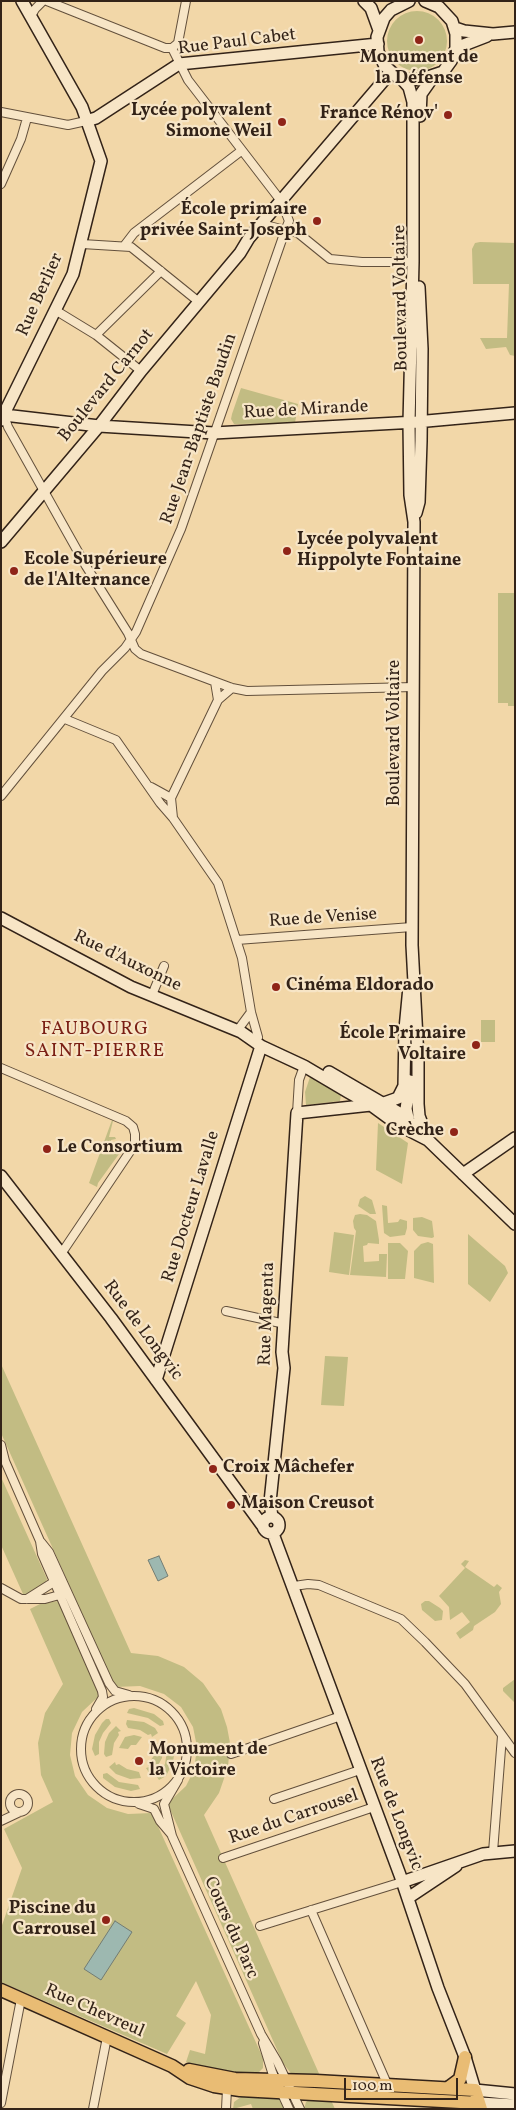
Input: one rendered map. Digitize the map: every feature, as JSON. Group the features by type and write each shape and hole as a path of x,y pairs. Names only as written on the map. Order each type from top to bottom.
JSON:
{"main road":[{"name":"Rue Chevreul","path":"1,1990 172,2066 190,2078 227,2089 284,2086"},
{"path":"448,2088 460,2079 466,2057"},
{"name":"Rue Chevreul","path":"172,2066 221,2077 284,2086"},
{"path":"284,2086 388,2086 475,2090"},
{"path":"284,2086 401,2103 480,2106"},
{"name":"Rue de Longvic","path":"475,2090 480,2106"}],"street":[{"name":"Rue Berlier","path":"2,416 73,274 82,244 101,161 82,107 22,1"},
{"path":"31,16 34,9 45,1 172,48 188,80 283,204 289,221 286,231"},
{"path":"172,48 178,43 186,1"},
{"path":"401,1 407,2"},
{"path":"425,1 442,10 455,28 456,48 493,34"},
{"path":"365,2 371,8 379,30"},
{"path":"378,44 379,30 384,18 391,10 407,2"},
{"path":"455,28 464,31 493,34 515,32"},
{"name":"Rue Paul Cabet","path":"86,122 96,118 179,64 378,44"},
{"name":"Boulevard Voltaire","path":"378,44 381,59 409,87 413,102 413,262 409,422 410,495 414,522 412,945 418,1058 418,1104 428,1140"},
{"name":"Boulevard Voltaire","path":"414,522 419,502 421,422 422,348 418,189 421,94 433,77 447,67 456,48"},
{"path":"396,75 416,80 433,77"},
{"name":"Boulevard Carnot","path":"240,253 256,241 269,226 306,173 396,75"},
{"path":"1,112 68,125 86,122"},
{"path":"1,184 21,139 27,118"},
{"path":"124,246 134,233 241,151"},
{"name":"Boulevard Carnot","path":"1,542 99,426 141,371 240,253 249,238 283,204"},
{"path":"269,226 298,233 330,259 362,262 413,262"},
{"name":"Rue Jean-Baptiste Baudin","path":"1,796 102,671 131,640 181,529 286,231"},
{"path":"82,244 131,247 199,302"},
{"path":"96,335 161,271"},
{"path":"55,310 96,335 141,371"},
{"name":"Rue de Mirande","path":"2,416 99,426 214,433 421,422 515,413"},
{"path":"2,416 135,649 148,658 232,688 247,691 414,687"},
{"path":"215,682 218,700"},
{"path":"174,818 171,798 218,700 232,688"},
{"path":"65,719 116,740 154,794 174,818 218,883 237,940 251,1012 260,1041"},
{"path":"147,784 171,798"},
{"name":"Rue d'Auxonne","path":"1,918 131,987 281,1048 384,1109 412,1133 428,1140"},
{"name":"Rue de Venise","path":"237,940 412,928"},
{"name":"Boulevard Voltaire","path":"384,1109 403,1092 409,952 412,945"},
{"path":"152,995 164,966"},
{"path":"239,1032 251,1012"},
{"name":"Boulevard Voltaire","path":"407,1015 410,1029 411,1064 410,1092 405,1115 412,1133"},
{"name":"Rue d'Auxonne","path":"260,1041 304,1066 349,1088 371,1105 405,1115 462,1174 514,1221"},
{"name":"Rue Docteur Lavalle","path":"156,1380 260,1041"},
{"path":"304,1066 299,1080 297,1113 371,1105"},
{"path":"1,1068 126,1121 133,1127 135,1144 61,1254"},
{"path":"336,1108 346,1099 349,1088"},
{"path":"405,1115 418,1104"},
{"name":"Rue Magenta","path":"273,1534 280,1526 279,1521 268,1520 284,1368 282,1352 297,1113"},
{"path":"462,1174 515,1138"},
{"name":"Rue de Longvic","path":"1,1176 156,1380 250,1510 253,1508 268,1520"},
{"path":"226,1311 285,1324"},
{"path":"1,1445 3,1459 40,1541 42,1554 58,1580 111,1688 119,1693 150,1698 168,1708 175,1715 185,1732 187,1742 186,1762 178,1780 168,1791 156,1798 140,1802 123,1802 100,1790 93,1784 84,1769 81,1744 90,1720 102,1697 102,1691 64,1593"},
{"name":"Rue de Longvic","path":"273,1534 294,1586 408,1898 438,1988 466,2057 475,2090"},
{"path":"27,1598 58,1580"},
{"path":"294,1586 319,1585 401,1619 465,1684 515,1753"},
{"path":"1,1588 21,1598 45,1599 64,1593"},
{"path":"90,1720 95,1713 111,1701 141,1696"},
{"path":"231,1754 341,1716"},
{"path":"494,1852 502,1736"},
{"path":"274,1799 360,1770"},
{"name":"Cours du Parc","path":"178,1780 164,1804 172,1836 284,2086 300,2109"},
{"name":"Cours du Parc","path":"123,1802 154,1809 160,1821 172,1836"},
{"name":"Rue du Carrousel","path":"222,1858 374,1807"},
{"path":"1,1821 23,1811"},
{"path":"260,1926 437,1868 494,1852 515,1851"},
{"path":"408,1898 468,1859"},
{"path":"311,1910 388,2086"},
{"path":"1,2103 21,1999"},
{"path":"93,2109 107,2037"},
{"name":"Cours du Parc","path":"284,2086 289,2109"},
{"path":"226,2109 227,2089"},
{"path":"475,2090 515,2094"},
{"path":"480,2106 515,2105"}],"shaded area":[{"path":"411,11 423,11 439,19 445,29 447,41 445,53 439,63 423,71 411,71 395,63 387,47 387,35 395,19"},
{"path":"475,243 515,243 515,356 510,355 506,347 486,349 480,338 507,338 509,284 473,284 472,249"},
{"path":"241,388 298,404 295,423 234,424 231,419"},
{"path":"498,593 515,593 515,706 508,706 508,703 498,703"},
{"path":"481,1020 495,1020 495,1042 481,1042"},
{"path":"310,1077 341,1095 340,1101 306,1105 305,1092"},
{"path":"112,1120 109,1137 115,1137 116,1139 111,1140 111,1143 119,1154 97,1187 89,1183"},
{"path":"378,1123 408,1143 402,1184 376,1170"},
{"path":"365,1196 372,1200 376,1214 370,1214 358,1206 360,1199"},
{"path":"382,1205 387,1206 388,1223 398,1222 400,1219 407,1221 405,1235 390,1237 384,1233"},
{"path":"355,1215 367,1215 376,1221 379,1240 379,1244 368,1243 363,1246 364,1262 379,1261 379,1254 387,1254 386,1277 350,1275 356,1231 353,1221"},
{"path":"422,1217 432,1221 434,1237 418,1236 413,1230 413,1218"},
{"path":"334,1232 354,1235 349,1275 329,1272"},
{"path":"468,1234 505,1266 508,1273 490,1302 468,1284"},
{"path":"428,1242 433,1244 434,1283 414,1278 414,1251 421,1244"},
{"path":"388,1243 400,1243 408,1251 405,1279 388,1279"},
{"path":"325,1356 348,1357 344,1406 321,1405"},
{"path":"1,1364 131,1653 158,1656 184,1667 203,1683 221,1709 230,1743 228,1767 219,1793 204,1815 321,2078 293,2076 283,2063 169,1807 168,1803 186,1786 194,1770 197,1747 193,1727 181,1707 164,1694 140,1686 115,1687 1,1433"},
{"path":"1,1477 47,1579 46,1582 27,1594 23,1594 1,1545"},
{"path":"465,1560 469,1561 465,1567 494,1587 497,1584 502,1588 499,1592 501,1604 495,1612 474,1626 473,1630 460,1639 456,1633 470,1622 462,1612 450,1620 449,1607 439,1596 465,1568 461,1564"},
{"path":"58,1601 99,1693 99,1696 82,1712 72,1733 70,1755 75,1776 88,1795 107,1808 128,1814 152,1813 263,2058 263,2068 254,2076 215,2071 186,2062 190,2050 205,2054 211,2015 196,1981 176,2016 186,2023 167,2054 1,1982 1,1928 22,1868 4,1829 53,1802 41,1775 38,1743 45,1713 63,1684 30,1609 40,1604"},
{"path":"429,1601 443,1611 442,1620 435,1621 422,1610 421,1604"},
{"path":"515,1679 515,1703 503,1691 503,1688"},
{"path":"134,1708 154,1714 163,1721 164,1725 160,1726 148,1718 127,1713 129,1709"},
{"path":"109,1719 111,1723 103,1733 99,1742 99,1754 95,1756 92,1749 95,1735 102,1723"},
{"path":"127,1720 144,1722 155,1728 158,1733 152,1737 151,1734 148,1735 140,1730 128,1728"},
{"path":"116,1726 121,1731 118,1732 119,1735 114,1743 112,1755 106,1757 104,1754 105,1742 109,1733"},
{"path":"134,1735 142,1737 136,1745 131,1745 128,1749 119,1748 125,1737"},
{"path":"160,1742 163,1744 162,1758 156,1769 150,1774 146,1768 149,1767 148,1764 153,1757 155,1744"},
{"path":"171,1743 175,1748 173,1762 166,1776 159,1780 157,1777 165,1764 168,1745"},
{"path":"115,1762 116,1765 119,1764 127,1769 139,1772 141,1778 130,1779 116,1774 109,1767"},
{"path":"107,1773 119,1782 138,1785 140,1789 131,1791 115,1787 103,1778 103,1774"},
{"path":"241,2097 279,2098 285,2109 253,2109 251,2104 233,2109 234,2102"},
{"path":"312,2098 330,2098 335,2109 304,2109 306,2102"}],"water":[{"path":"159,1556 168,1576 158,1581 148,1560"},
{"path":"115,1921 132,1932 101,1980 84,1969"}],"place":[{"name":"Monument de la Défense","path":"419,40"},
{"name":"France Rénov'","path":"448,115"},
{"name":"Lycée polyvalent Simone Weil","path":"282,122"},
{"name":"École primaire privée Saint-Joseph","path":"317,221"},
{"name":"Lycée polyvalent Hippolyte Fontaine","path":"287,551"},
{"name":"Ecole Supérieure de l'Alternance","path":"14,571"},
{"name":"Cinéma Eldorado","path":"276,987"},
{"name":"École Primaire Voltaire","path":"476,1045"},
{"name":"Crèche","path":"454,1132"},
{"name":"Le Consortium","path":"47,1149"},
{"name":"Croix Mâchefer","path":"213,1469"},
{"name":"Maison Creusot","path":"231,1505"},
{"name":"Monument de la Victoire","path":"139,1761"},
{"name":"Piscine du Carrousel","path":"106,1920"}],"district":[{"name":"FAUBOURG SAINT-PIERRE","path":"95,1042"}]}
